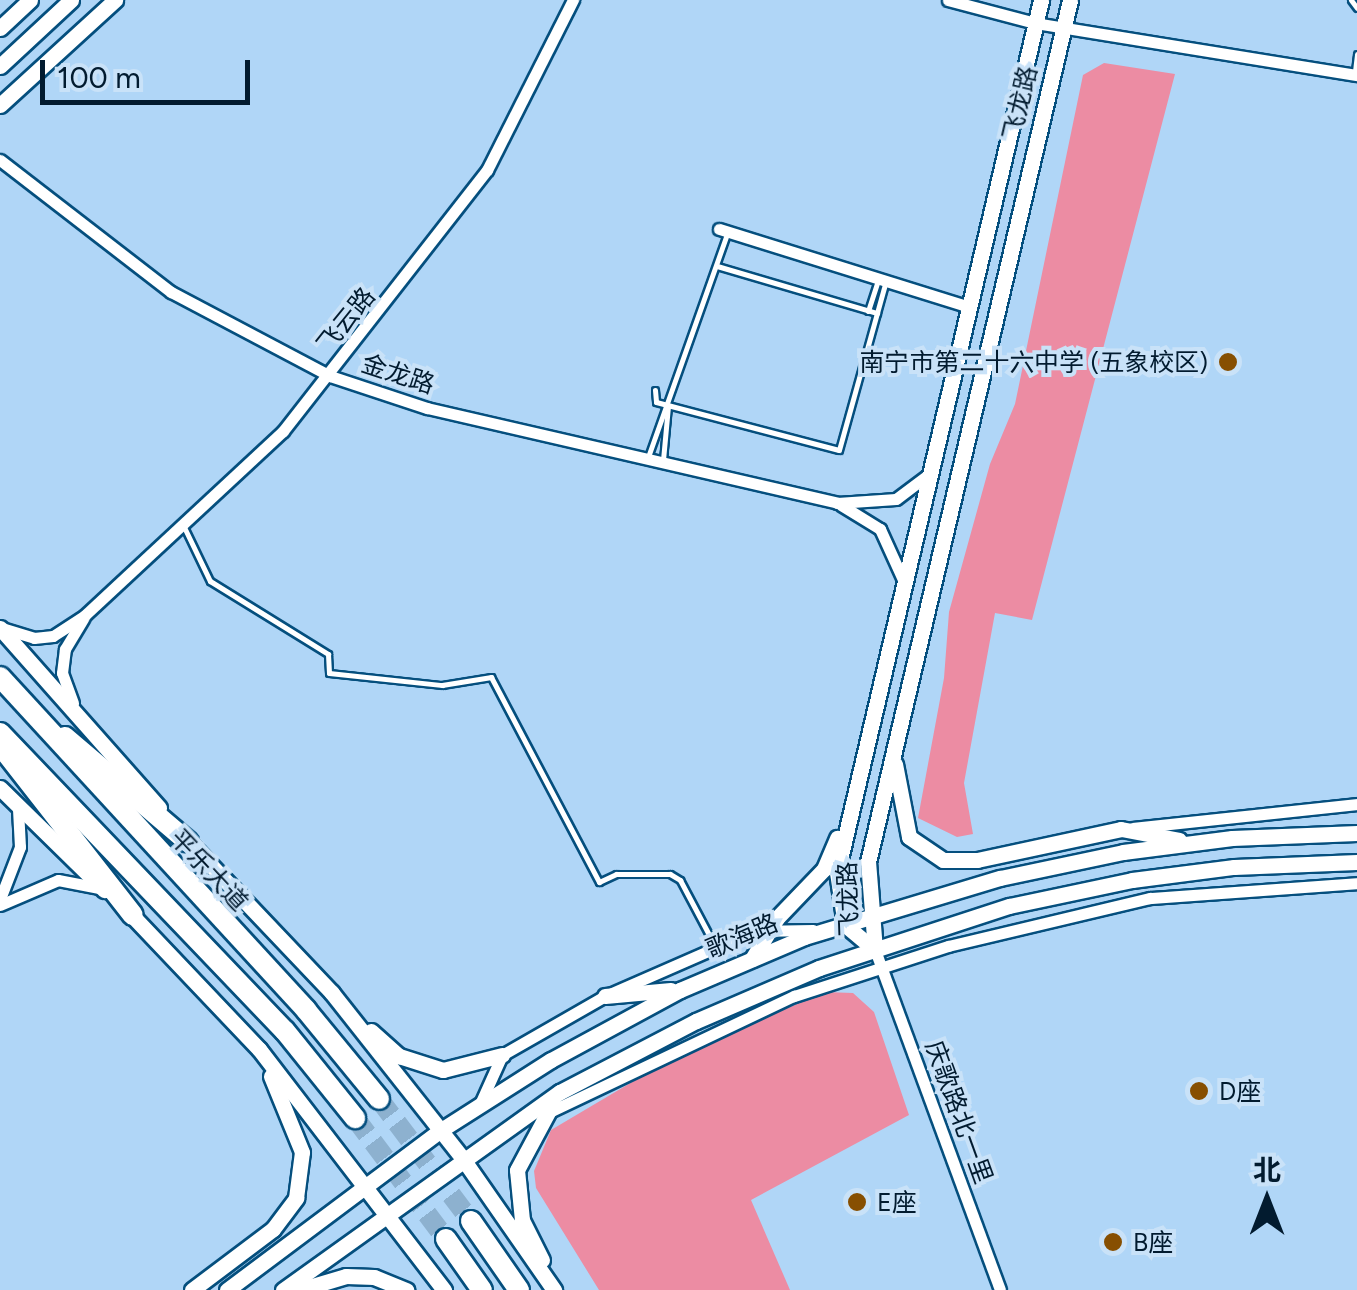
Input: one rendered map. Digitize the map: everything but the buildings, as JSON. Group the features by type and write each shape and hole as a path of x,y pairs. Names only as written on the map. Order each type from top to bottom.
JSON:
{"highway":[{"name":"平乐大道","path":"0,677 306,1010 379,1099"},
{"path":"32,713 188,842"},
{"path":"0,733 258,1002 355,1118"},
{"path":"0,744 133,915"},
{"path":"471,1222 519,1290"},
{"path":"446,1239 482,1290"}],"main road":[{"path":"0,28 30,0"},
{"path":"0,66 71,0"},
{"path":"0,104 114,0"},
{"name":"飞龙路","path":"875,950 844,925 837,872 1041,0"},
{"name":"飞龙路","path":"875,950 868,862 1070,0"},
{"path":"0,627 80,713 188,842 342,1006 464,1160 556,1290"},
{"path":"894,752 908,837 943,860 978,860 1121,830 1192,843"},
{"path":"0,788 133,915 259,1050 389,1213 444,1290"},
{"path":"752,959 769,931 824,870 852,802"},
{"name":"歌海路","path":"227,1290 480,1104 680,990 752,959 828,930 1000,878 1192,843 1357,833"},
{"path":"283,1290 560,1092 696,1021 875,950 1010,906 1132,880 1234,867 1357,862"},
{"path":"605,996 680,990"},
{"path":"342,1006 399,1056 424,1065 463,1068 502,1054"},
{"path":"192,1290 273,1229 296,1198 302,1152 298,1130 259,1050"},
{"path":"556,1290 517,1196 517,1170 560,1092"},
{"path":"300,1290 346,1276 407,1290"}],"street":[{"name":"飞云路","path":"0,627 34,638 53,636 85,615 283,431 330,376 486,170 573,0"},
{"path":"948,0 1036,23 1356,74"},
{"name":"金龙路","path":"0,160 172,292 330,376 427,408 837,503 896,499 930,473"},
{"path":"724,230 969,307"},
{"name":"金龙路","path":"837,503 880,530 904,582"},
{"name":"飞云路","path":"80,713 62,673 66,649 85,615"},
{"path":"1121,830 1357,804"},
{"path":"0,902 20,847 18,808"},
{"path":"0,902 58,880 104,889"},
{"path":"512,1125 544,1115 794,996 1061,915 1150,898 1357,882"},
{"path":"480,1104 502,1054 605,996 716,948 769,931 828,930"},
{"name":"庆歌路北一里","path":"875,950 1000,1290"}],"lane":[{"path":"1351,0 1357,8"},
{"path":"1356,74 1357,54"},
{"path":"662,460 668,406 716,266 724,230"},
{"path":"716,266 877,313"},
{"path":"868,311 882,279"},
{"path":"655,390 656,402 668,406 839,450 877,313 882,279"},
{"path":"648,458 660,413 668,406"},
{"path":"183,524 210,581 328,654 328,673 442,686 491,677 599,882 616,874 670,874 680,880 716,948"}],"shaded area":[{"path":"1104,63 1175,74 1032,620 995,613 964,783 973,834 957,837 918,818 944,678 949,612 990,464 1015,404 1083,75"},
{"path":"825,992 853,993 874,1012 909,1115 751,1200 790,1290 599,1290 536,1188 534,1171 551,1130 676,1056"}],"tunnel":[{"path":"379,1099 471,1221"},
{"path":"355,1118 446,1239"}],"place":[{"name":"南宁市第二十六中学 (五象校区)","path":"1228,362"},
{"name":"D座","path":"1199,1091"},
{"name":"E座","path":"857,1202"},
{"name":"B座","path":"1113,1242"}]}
